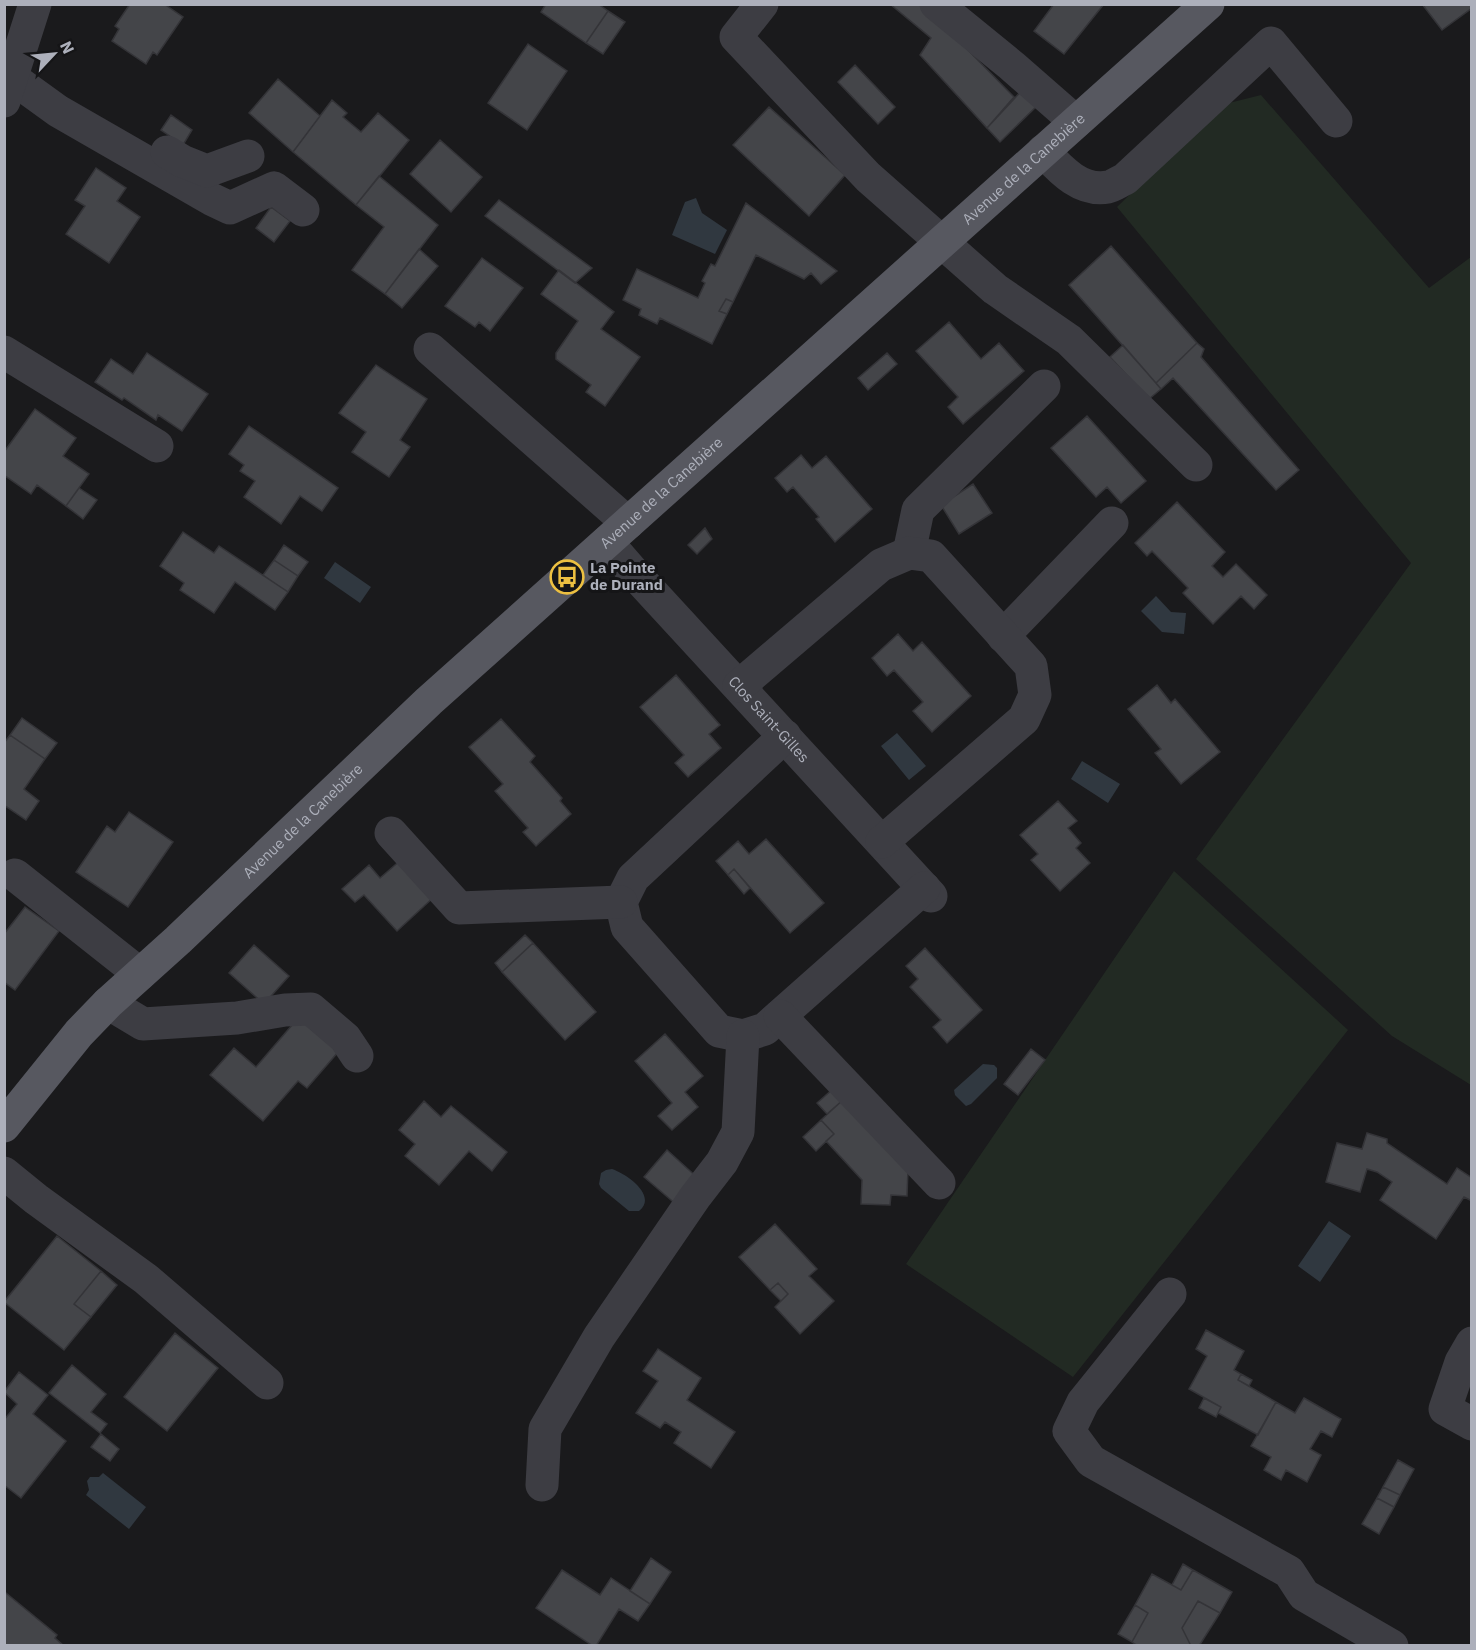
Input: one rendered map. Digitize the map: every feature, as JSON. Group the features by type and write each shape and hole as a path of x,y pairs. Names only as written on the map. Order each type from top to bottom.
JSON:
{"main road":[{"name":"Avenue de la Canebière","path":"4,1126 79,1033 108,1003 178,940 429,701 1208,4"}],"street":[{"path":"15,77 35,4"},
{"path":"762,4 736,37 868,177 995,289 1070,340 1196,465"},
{"path":"936,4 1076,122"},
{"path":"1043,151 1067,177 1089,186 1108,187 1125,179 1271,43 1336,121"},
{"path":"15,77 54,86 182,161 207,171 248,156"},
{"path":"15,77 58,111 211,200 230,208 274,188 303,210"},
{"name":"Clos Saint-Gilles","path":"430,350 618,532 633,572 927,892 780,1016"},
{"path":"4,352 157,446"},
{"path":"909,553 918,510 1044,386"},
{"path":"1003,636 1112,523"},
{"path":"739,686 881,565 909,553 931,556 1031,666 1035,695 1024,719 882,842"},
{"path":"785,736 633,879 621,903 627,927 719,1031 742,1036 765,1029 780,1016 939,1183"},
{"path":"391,833 459,908 621,903"},
{"path":"15,875 140,974"},
{"path":"108,1003 143,1024 237,1018 285,1010 311,1009 345,1038 357,1056"},
{"path":"542,1485 545,1429 599,1337 695,1197 722,1162 738,1132 742,1036"},
{"path":"4,1173 146,1279 267,1383"},
{"path":"1170,1294 1083,1401 1069,1431 1091,1461 1289,1572 1304,1595 1392,1646"},
{"path":"1468,1416 1445,1409 1461,1362 1472,1343"}],"shaded area":[{"path":"1261,95 1429,288 1471,257 1471,1085 1392,1036 1196,859 1411,563 1117,207 1221,105"},
{"path":"696,198 702,213 727,230 715,254 672,235 685,202"},
{"path":"335,562 371,587 360,603 324,578"},
{"path":"1156,596 1171,612 1186,613 1184,634 1162,632 1141,611"},
{"path":"897,733 926,766 909,780 881,746"},
{"path":"1082,761 1120,784 1108,803 1071,779"},
{"path":"1174,871 1348,1030 1073,1377 906,1264"},
{"path":"983,1064 994,1065 997,1068 997,1078 971,1104 966,1106 955,1095 954,1090"},
{"path":"612,1169 632,1181 643,1192 644,1205 639,1211 629,1211 601,1188 599,1184 601,1173"},
{"path":"1329,1221 1351,1236 1320,1282 1298,1266"},
{"path":"103,1473 146,1507 129,1529 86,1495 89,1490 87,1481 90,1477 99,1477"}],"building":[{"path":"130,4 164,4 183,17 157,55 153,52 146,64 112,41 119,29 115,26"},
{"path":"546,4 598,4 608,11 586,43 541,12"},
{"path":"890,4 923,4 1014,97 987,128 920,55 931,38"},
{"path":"1054,4 1104,4 1064,54 1034,31"},
{"path":"1422,4 1472,4 1472,8 1442,30"},
{"path":"608,11 625,22 603,54 586,43"},
{"path":"528,44 567,71 527,130 488,103"},
{"path":"855,65 895,107 878,124 838,82"},
{"path":"278,79 320,116 293,152 249,113"},
{"path":"1025,87 1040,103 1000,142 987,128"},
{"path":"332,100 347,113 343,117 361,132 378,113 409,140 356,205 293,152"},
{"path":"769,107 845,175 809,216 733,145"},
{"path":"171,115 192,130 183,145 161,130"},
{"path":"440,140 482,177 451,212 410,174"},
{"path":"96,168 126,188 117,201 140,217 109,263 66,234 85,206 75,200"},
{"path":"379,176 438,225 385,294 352,270 384,227 356,205"},
{"path":"499,200 592,268 575,283 485,216"},
{"path":"746,203 837,271 821,284 811,273 804,279 756,255 733,302 726,299 719,311 727,314 712,344 660,318 657,324 639,315 641,309 623,300 637,269 698,298 705,283 702,281 711,264 715,266"},
{"path":"271,207 290,221 274,242 256,228"},
{"path":"1111,246 1197,343 1156,383 1069,285"},
{"path":"419,249 438,266 402,308 385,294"},
{"path":"482,258 523,288 490,331 479,322 475,327 445,306"},
{"path":"559,270 614,312 601,329 640,357 605,406 586,392 591,385 556,359 556,353 578,321 541,294"},
{"path":"726,299 733,302 727,314 719,311"},
{"path":"949,322 981,359 999,343 1024,371 963,424 948,407 958,397 916,351"},
{"path":"1197,343 1204,349 1201,357 1299,470 1276,490 1173,378 1161,389 1156,383"},
{"path":"1123,345 1161,389 1149,399 1110,357"},
{"path":"147,353 208,394 182,431 158,415 156,420 95,382 111,359 133,374"},
{"path":"887,353 897,364 868,390 858,378"},
{"path":"376,365 427,399 400,440 410,447 389,477 352,452 366,432 339,413"},
{"path":"35,409 76,438 63,456 89,474 66,506 37,485 31,494 4,475 4,452"},
{"path":"1087,416 1146,481 1121,503 1107,487 1096,497 1051,448"},
{"path":"249,426 338,488 322,511 300,496 281,524 244,497 255,481 240,471 244,465 229,454"},
{"path":"801,455 812,468 826,456 872,509 835,542 816,519 819,517 793,487 787,492 775,478"},
{"path":"973,484 992,513 959,534 941,505"},
{"path":"79,488 97,500 83,519 66,506"},
{"path":"1177,502 1225,552 1212,566 1223,577 1236,564 1267,595 1254,609 1241,596 1213,624 1183,593 1188,588 1152,551 1147,556 1135,543"},
{"path":"705,528 712,539 697,554 688,545"},
{"path":"183,532 214,553 219,546 288,592 275,610 235,582 214,613 180,590 184,583 160,566"},
{"path":"284,545 308,562 298,576 274,560"},
{"path":"274,560 298,576 288,592 263,575"},
{"path":"898,634 913,651 922,642 971,696 932,732 913,711 923,702 894,670 887,676 872,658"},
{"path":"676,675 720,725 709,734 721,748 688,777 675,763 684,755 640,707"},
{"path":"1157,685 1171,703 1175,699 1220,752 1181,784 1155,753 1161,749 1128,709"},
{"path":"22,718 57,743 45,759 10,735"},
{"path":"501,719 535,756 530,762 562,798 560,801 571,814 536,846 523,832 528,828 495,791 503,784 469,747"},
{"path":"10,735 45,759 24,789 39,801 26,820 4,805 4,743"},
{"path":"1058,801 1077,821 1068,828 1081,843 1076,848 1090,863 1060,891 1031,860 1038,854 1020,835"},
{"path":"129,812 173,842 128,907 76,872 107,826 115,832"},
{"path":"766,839 824,903 790,933 734,869 728,875 716,861 738,841 749,854"},
{"path":"402,859 435,896 397,931 364,895 355,902 342,889 369,865 380,878"},
{"path":"734,869 750,888 744,894 728,875"},
{"path":"25,907 59,931 15,990 4,982 4,934"},
{"path":"525,935 533,943 502,972 495,963"},
{"path":"533,943 596,1012 565,1040 502,972"},
{"path":"254,945 289,976 264,1004 229,973"},
{"path":"925,948 982,1010 947,1043 933,1027 941,1020 910,987 918,979 906,966"},
{"path":"299,1017 339,1051 307,1088 298,1081 263,1121 210,1075 234,1048 256,1067"},
{"path":"665,1034 703,1076 685,1092 698,1107 672,1130 658,1116 672,1103 635,1061"},
{"path":"1031,1049 1045,1060 1018,1095 1004,1084"},
{"path":"834,1088 844,1099 827,1114 817,1103"},
{"path":"844,1099 908,1169 907,1196 891,1195 890,1205 861,1204 862,1180 826,1141 834,1134 821,1120"},
{"path":"424,1101 441,1117 451,1106 507,1152 492,1171 469,1151 439,1185 405,1156 415,1144 399,1130"},
{"path":"821,1120 834,1134 816,1151 803,1137"},
{"path":"1367,1133 1387,1139 1387,1143 1447,1184 1457,1168 1472,1178 1472,1201 1464,1197 1436,1239 1380,1200 1392,1182 1377,1172 1367,1169 1360,1192 1326,1182 1337,1143 1362,1149"},
{"path":"667,1150 700,1180 678,1206 644,1177"},
{"path":"775,1224 817,1269 809,1276 834,1301 800,1334 775,1307 788,1294 778,1283 770,1290 739,1257"},
{"path":"57,1236 101,1271 74,1304 91,1317 64,1350 4,1302"},
{"path":"101,1271 117,1285 91,1317 74,1304"},
{"path":"778,1283 788,1294 781,1301 770,1290"},
{"path":"1206,1330 1244,1351 1234,1370 1241,1374 1238,1380 1276,1402 1258,1435 1218,1413 1221,1407 1189,1389 1207,1356 1196,1349"},
{"path":"175,1333 218,1368 167,1431 124,1397"},
{"path":"658,1349 701,1378 687,1400 735,1432 711,1468 674,1443 681,1432 665,1422 660,1428 636,1413 658,1381 643,1371"},
{"path":"72,1365 106,1394 91,1412 107,1424 100,1433 49,1393"},
{"path":"19,1372 48,1395 33,1414 66,1441 21,1498 4,1485 4,1420 17,1404 4,1392"},
{"path":"1241,1374 1252,1380 1249,1386 1238,1380"},
{"path":"1204,1398 1221,1407 1216,1417 1199,1408"},
{"path":"1304,1398 1341,1419 1332,1437 1321,1431 1310,1449 1321,1455 1307,1482 1286,1470 1281,1480 1264,1470 1271,1457 1251,1446 1276,1402 1295,1413"},
{"path":"101,1434 119,1449 110,1461 91,1447"},
{"path":"1398,1460 1414,1469 1400,1495 1383,1487"},
{"path":"1383,1487 1400,1495 1394,1507 1377,1498"},
{"path":"1377,1498 1394,1507 1379,1534 1362,1524"},
{"path":"651,1558 671,1572 650,1604 630,1591"},
{"path":"1183,1564 1193,1570 1181,1590 1172,1585"},
{"path":"562,1570 600,1595 611,1578 650,1604 638,1621 619,1609 596,1646 593,1646 536,1608"},
{"path":"1193,1570 1232,1592 1220,1613 1198,1601 1182,1628 1191,1646 1138,1646 1132,1642 1148,1613 1135,1605 1152,1574 1181,1590"},
{"path":"6,1593 57,1635 55,1638 64,1646 4,1646 4,1595"},
{"path":"1198,1601 1220,1613 1199,1646 1191,1646 1182,1628"},
{"path":"1135,1605 1148,1613 1132,1642 1118,1634"}],"place":[{"name":"La Pointe de Durand","path":"567,577"}]}
